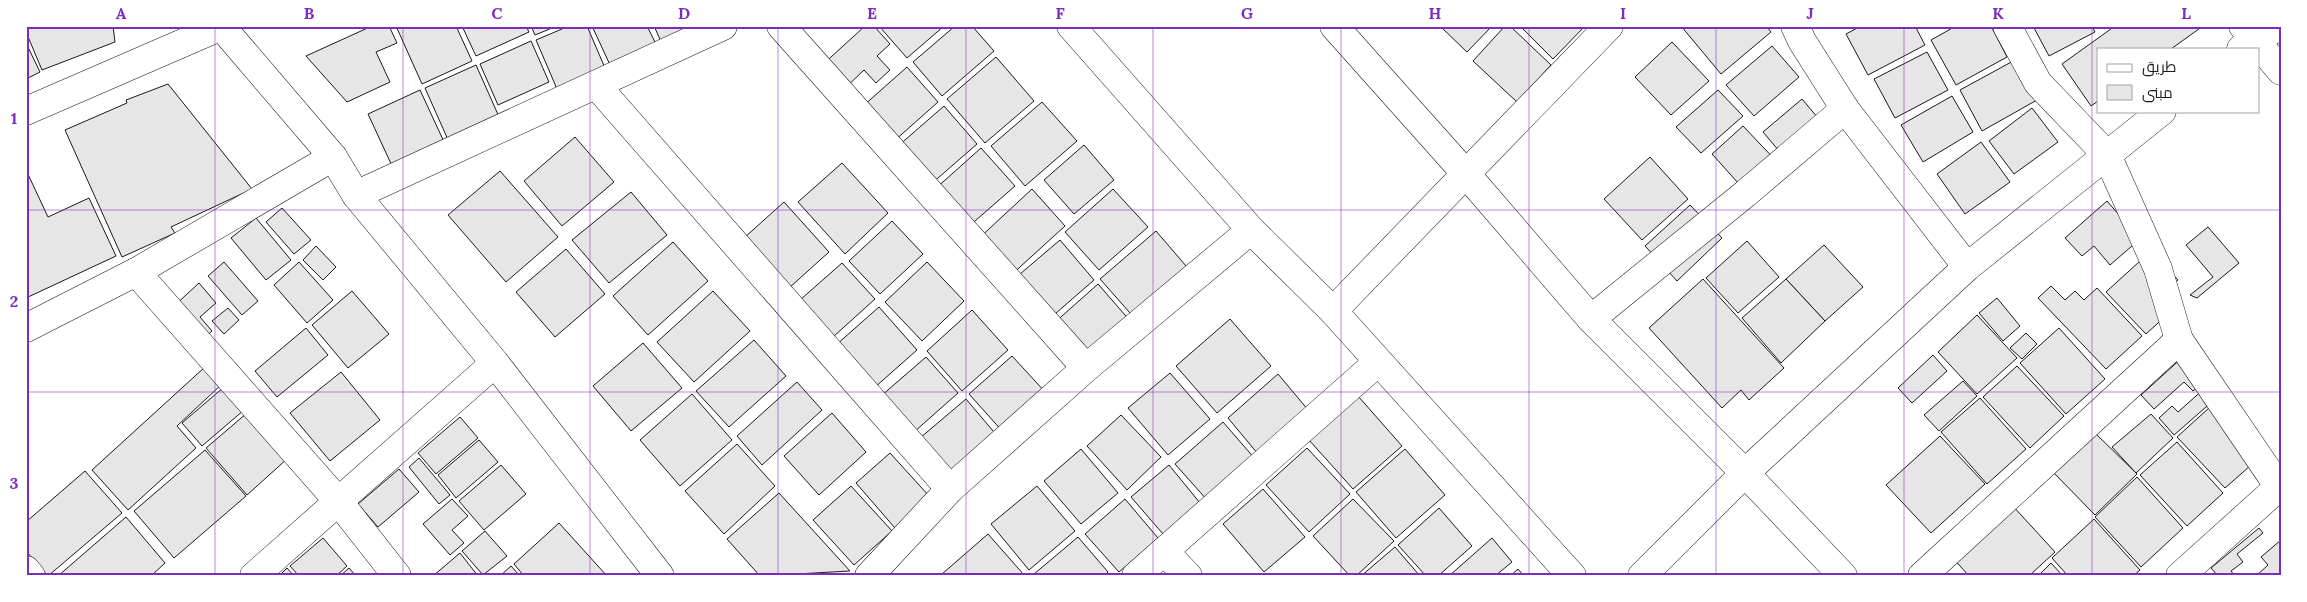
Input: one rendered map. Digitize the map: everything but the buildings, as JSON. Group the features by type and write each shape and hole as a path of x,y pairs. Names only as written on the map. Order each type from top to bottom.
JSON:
{"street":[{"path":"26,111 221,26 333,157 356,195 495,363 660,576"},
{"path":"356,195 723,26"},
{"path":"781,26 1086,368"},
{"path":"1071,26 1250,230 1333,311 1572,576"},
{"path":"1334,26 1467,175 1591,319 1745,473 1843,576"},
{"path":"1333,311 1467,175 1609,26"},
{"path":"1795,26 1802,41 1845,110 1967,267"},
{"path":"2007,26 2038,83 2107,155 2158,269 2180,340 2280,486 2180,576"},
{"path":"2257,48 2246,38 2281,26"},
{"path":"2260,51 2281,71"},
{"path":"596,86 950,489"},
{"path":"1591,319 1845,110"},
{"path":"1642,576 1745,473 1967,267 2161,112"},
{"path":"26,328 136,272 333,157"},
{"path":"869,576 950,489 1086,368 1250,230"},
{"path":"136,272 339,502 397,576"},
{"path":"1922,576 2180,340"},
{"path":"1136,576 1378,362"},
{"path":"254,576 495,363"},
{"path":"1164,552 1188,576"},
{"path":"26,570 31,576"}]}
